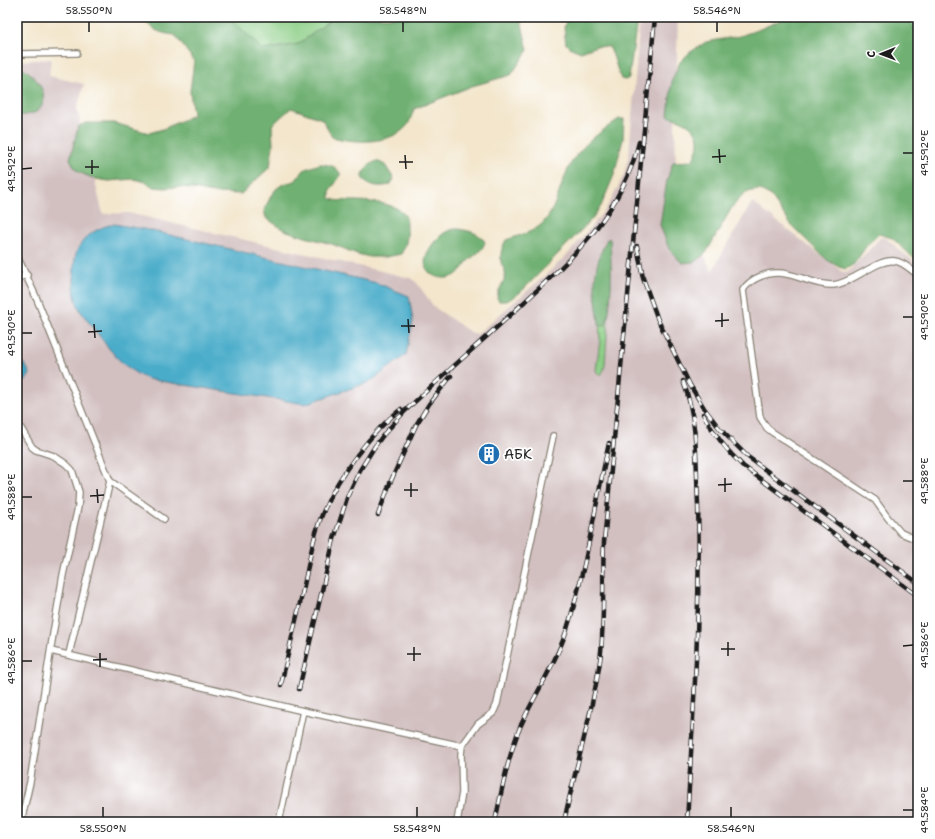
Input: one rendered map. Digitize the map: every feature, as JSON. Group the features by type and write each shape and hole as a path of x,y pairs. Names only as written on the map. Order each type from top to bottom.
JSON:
{"lane":[{"path":"298,17 307,19 309,17"},
{"path":"17,54 77,53"},
{"path":"17,256 27,275 110,481 164,519"},
{"path":"918,275 900,262 894,260 887,261 858,276 836,284 824,285 784,273 773,273 755,279 747,284 743,290 760,417 763,423 772,432 875,500 901,533 918,540"},
{"path":"17,278 27,275"},
{"path":"17,422 32,447 36,450 54,456 72,470 79,492 78,507 63,575 30,782 21,822"},
{"path":"457,822 462,793 460,754 462,746 478,724 493,713 497,704 553,436"},
{"path":"70,654 110,481"},
{"path":"51,651 70,654 303,711 462,746"},
{"path":"279,822 303,711"}],"shaded area":[{"path":"640,17 678,17 675,126 676,171 697,241 712,271 752,202 845,273 848,272 880,238 884,237 918,265 918,822 17,822 17,61 51,59 49,76 84,84 77,109 103,214 128,213 411,278 417,283 434,307 470,332 477,334 569,253 605,210 614,195 624,175 629,154"}],"green space":[{"path":"141,17 229,17 263,50 298,44 335,17 520,17 528,50 511,75 472,86 414,109 407,126 391,137 371,141 361,141 332,137 322,119 291,108 272,125 273,146 270,167 241,194 214,193 182,187 153,187 146,182 134,179 109,181 96,179 76,170 70,159 78,127 85,123 114,123 149,133 163,129 193,115 190,91 194,61 175,35 156,30"},
{"path":"213,17 349,17 274,80"},
{"path":"567,17 636,17 629,78 625,80 621,79 609,47 597,46 581,52 569,47 566,44 564,28"},
{"path":"673,17 710,17 686,21"},
{"path":"788,17 905,17 912,25 918,37 918,262 892,238 879,234 868,244 854,264 846,269 839,267 827,260 791,225 770,195 760,190 751,191 742,195 731,209 706,253 694,262 682,263 669,249 660,225 667,180 673,162 692,161 698,146 697,136 691,127 682,121 668,116 672,80 680,62 689,53 706,42 740,36"},
{"path":"895,17 918,17 918,35"},
{"path":"17,65 30,73 35,79 43,93 44,100 42,106 36,112 17,116"},
{"path":"619,119 624,119 623,139 614,175 601,206 591,220 521,292 507,301 499,301 497,298 505,275 501,262 501,256 502,248 506,240 529,232 538,227 547,219 572,161 597,135"},
{"path":"377,161 385,165 394,179 390,185 375,186 362,178 367,167"},
{"path":"320,164 335,167 341,175 330,191 330,198 382,204 397,209 403,213 407,220 407,235 401,254 386,257 370,257 357,254 332,244 284,230 266,218 264,210 276,189 283,184 295,181 305,169"},
{"path":"453,229 477,234 485,242 484,245 480,251 454,276 449,278 440,278 431,274 426,267 425,262 431,246 444,233"},
{"path":"607,239 610,239 611,297 607,319 604,326 601,326 597,310 595,280 598,261"},
{"path":"609,307 605,365 601,375 598,374 596,370 600,340 599,322 601,325 605,326"}],"water":[{"path":"114,224 144,229 377,283 409,296 413,321 406,355 370,382 305,404 147,379 130,369 117,358 84,315 78,306 76,299 74,288 74,269 75,258 80,245 95,231"},
{"path":"17,364 25,364 30,374 26,380 17,384"}],"railway":[{"path":"564,822 593,702 602,646 604,542 655,17"},
{"path":"299,689 334,539 348,495 360,470 384,434 405,411 539,289 576,253 592,234 620,192 631,168 639,142"},
{"path":"637,246 643,278 658,320 690,385 704,408 720,429 748,457 918,583"},
{"path":"378,515 390,483 416,425 429,404 451,376"},
{"path":"683,381 688,396 694,426 699,544 696,663 687,822"},
{"path":"281,685 312,549 324,510 338,483 357,455 379,429 401,409"},
{"path":"703,414 721,442 743,466 918,596"},
{"path":"495,822 516,737 551,668 566,632 573,609 585,562 609,443"}],"place":[{"name":"АБК","path":"489,454"}]}
